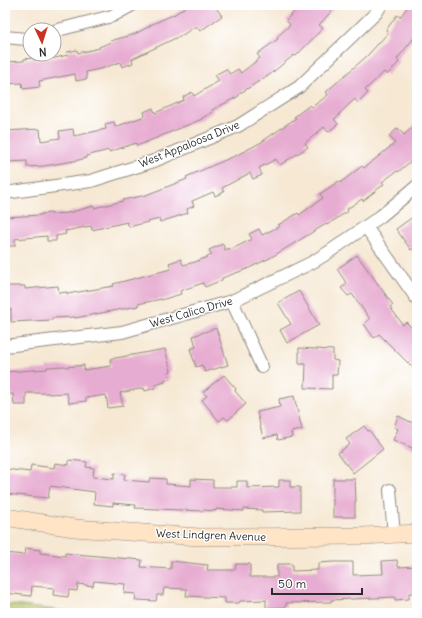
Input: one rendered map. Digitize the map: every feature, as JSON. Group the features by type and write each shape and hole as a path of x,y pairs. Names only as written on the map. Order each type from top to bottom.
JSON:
{"street":[{"path":"62,29 112,16 132,5"},
{"name":"West Appaloosa Drive","path":"5,193 91,181 154,160 238,126 298,86 376,13 381,5"},
{"path":"5,37 22,39"},
{"name":"West Calico Drive","path":"5,346 122,332 232,301 311,263 366,227 417,186"},
{"path":"366,227 417,299"},
{"path":"232,301 262,367"},
{"path":"390,490 394,534"},
{"name":"West Lindgren Avenue","path":"5,517 74,528 199,537 363,536 417,533"}],"green space":[{"path":"5,604 80,613 5,613"}],"building":[{"path":"188,5 214,5 222,16 200,31 196,26 184,34 132,59 133,63 122,67 120,62 104,68 86,72 87,79 76,81 75,74 39,81 40,87 23,89 22,83 5,84 5,62 62,62 62,56 68,55 67,52 77,50 78,53 100,48 99,47 111,42 110,41 135,34 150,25 175,14"},
{"path":"301,5 337,5 319,25 323,28 296,56 294,55 268,76 239,94 239,96 212,110 213,112 202,119 137,146 136,143 109,152 109,150 86,156 87,158 74,161 27,167 27,161 8,162 7,155 5,155 5,131 40,129 41,141 60,138 59,131 73,129 74,136 106,129 105,124 114,122 115,127 145,116 144,112 153,108 155,113 184,100 183,97 192,92 194,96 219,81 215,75 226,69 230,74 238,69 241,73 260,58 257,54 278,39 277,37 290,25 286,20"},
{"path":"409,5 417,5 417,34 397,59 399,62 387,75 384,72 365,90 368,93 358,103 355,99 339,114 340,115 334,119 338,124 328,132 324,127 305,143 308,147 280,165 276,159 259,168 262,175 253,179 250,173 222,188 224,192 215,196 213,192 192,201 194,206 187,209 188,213 160,222 159,219 129,227 127,222 92,230 91,226 65,231 66,234 56,236 56,241 47,241 47,236 15,239 15,246 5,246 5,217 68,213 146,195 187,179 186,177 237,155 260,143 296,118 294,117 310,105 312,107 328,95 326,92 367,56 388,33 386,30 397,15 400,17"},
{"path":"417,123 417,156 398,172 397,171 382,182 384,184 363,201 362,199 347,209 348,211 327,225 326,224 270,258 247,269 222,278 222,280 205,287 203,283 180,291 181,294 161,300 138,304 138,306 75,318 52,318 52,320 11,322 11,309 5,309 5,286 25,286 25,289 58,286 59,293 67,292 67,294 114,286 113,284 171,269 169,263 181,259 183,265 195,262 212,255 209,250 223,244 225,250 229,248 230,250 252,239 249,234 259,229 262,235 280,226 278,225 298,213 299,215 323,198 320,194 339,181 340,183 362,166 364,168 395,143 389,136 398,128 404,135"},
{"path":"417,214 417,246 411,250 396,229"},
{"path":"357,255 393,305 390,307 403,325 406,322 417,333 417,362 412,367 379,334 374,338 364,324 370,319 352,294 348,296 341,288 347,284 337,269"},
{"path":"299,291 319,325 287,343 280,330 291,324 278,303"},
{"path":"216,328 228,365 205,372 202,365 196,367 190,349 196,347 193,336"},
{"path":"299,348 333,350 333,360 338,361 337,375 332,375 332,389 305,388 306,364 299,364"},
{"path":"165,349 171,371 168,372 170,379 164,380 165,382 155,385 155,388 145,391 144,388 120,393 123,406 108,408 106,395 86,398 86,401 69,403 67,393 26,393 26,405 14,405 13,394 6,394 5,372 47,369 47,367 84,365 84,370 111,366 110,359"},
{"path":"224,375 246,404 228,420 224,417 219,421 202,400 207,396 203,392"},
{"path":"294,396 302,430 291,432 292,437 278,440 277,435 263,438 257,412 280,407 279,399"},
{"path":"398,416 417,425 417,450 393,440 398,429 394,427"},
{"path":"364,426 368,431 369,430 383,449 353,473 338,453 350,444 346,439"},
{"path":"69,460 87,462 86,467 94,468 93,477 114,479 114,473 125,474 124,480 149,482 150,478 166,479 166,484 191,486 191,479 213,480 213,487 237,487 237,481 247,481 247,488 279,487 279,480 290,480 290,487 300,487 300,511 262,512 262,510 244,509 244,511 216,509 216,511 203,511 135,508 136,505 113,503 113,506 94,504 95,492 50,486 48,498 5,494 5,469 30,472 31,465 54,468 55,463 69,465"},
{"path":"333,479 355,479 355,517 333,517"},
{"path":"26,548 40,550 40,553 65,556 65,553 142,560 141,567 171,569 171,561 208,565 207,570 235,570 236,564 250,564 250,577 277,577 277,564 292,564 292,571 318,570 318,563 333,562 353,562 353,575 383,574 382,561 397,560 398,567 417,566 417,593 409,593 409,599 395,600 395,597 331,600 331,602 286,603 286,607 266,608 266,600 225,603 225,598 186,596 187,589 164,588 163,595 157,595 156,601 135,600 136,594 124,593 125,584 94,581 93,586 78,584 77,591 69,590 68,597 53,595 54,588 32,586 31,596 5,593 5,553 25,555"}]}
